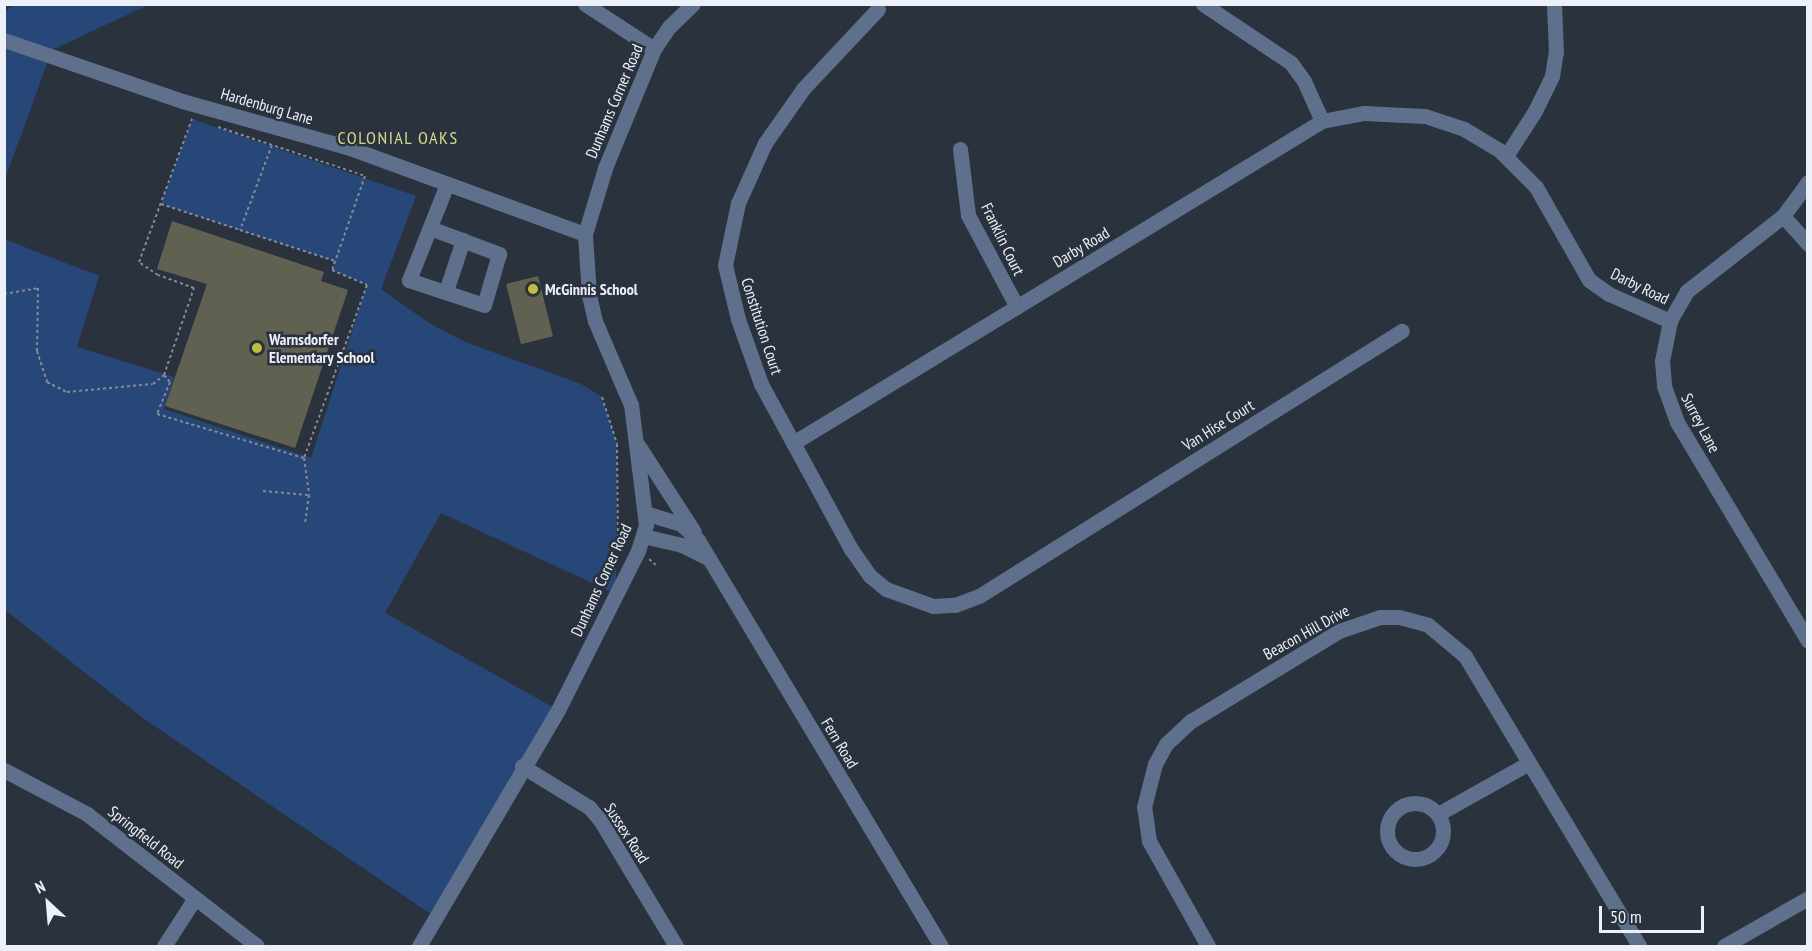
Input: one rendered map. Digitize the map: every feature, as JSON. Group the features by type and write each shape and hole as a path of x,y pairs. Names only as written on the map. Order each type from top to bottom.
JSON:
{"street":[{"path":"585,4 654,50"},
{"name":"Dunhams Corner Road","path":"419,946 522,766 558,710 643,536 645,513 631,405 595,321 589,295 585,234 604,168 654,50 669,27 693,4"},
{"path":"1203,4 1291,63 1304,81 1322,121"},
{"path":"1506,156 1535,111 1552,76 1556,52 1554,4"},
{"name":"Constitution Court","path":"793,442 761,384 738,319 725,265 728,241 738,203 765,143 783,113 878,9"},
{"name":"Hardenburg Lane","path":"4,40 182,100 347,147 585,234"},
{"name":"Darby Road","path":"793,442 1322,121 1364,112 1425,116 1464,129 1506,156 1536,186 1589,280 1610,294 1670,321"},
{"name":"Franklin Court","path":"960,149 968,215 1017,307"},
{"name":"Surrey Lane","path":"1808,182 1783,216 1697,280 1670,321 1662,361 1671,411 1808,641"},
{"path":"430,228 499,254 484,305 409,280 447,184"},
{"path":"1783,216 1808,244"},
{"path":"446,291 463,240"},
{"name":"Van Hise Court","path":"793,442 870,576 886,590 910,600 933,606 955,605 979,597 1402,331"},
{"path":"638,445 698,540"},
{"name":"Fern Road","path":"645,513 681,524 698,540 941,946"},
{"path":"643,536 682,545 708,558"},
{"name":"Beacon Hill Drive","path":"1208,946 1149,841 1144,807 1150,774 1166,744 1191,721 1339,631 1370,619 1400,617 1428,625 1444,635 1465,656 1639,946"},
{"path":"1438,814 1529,764"},
{"name":"Sussex Road","path":"522,766 589,807 600,820 676,946"},
{"name":"Springfield Road","path":"4,770 87,814 257,946"},
{"path":"164,946 195,898"},
{"path":"1724,946 1808,898"}],"path":[{"path":"4,294 38,288 37,351 47,382 67,392 153,384 164,375 194,288 158,275 139,262 192,119"},
{"path":"215,127 365,176 332,270 367,285 304,458 309,495 305,524"},
{"path":"240,230 272,145"},
{"path":"161,204 335,261"},
{"path":"164,375 170,382 157,414 304,458"},
{"path":"602,396 617,444 618,536"},
{"path":"263,491 309,495"}],"shaded area":[{"path":"15,4 148,5 52,50 5,179 5,11"},
{"path":"192,119 416,196 381,289 429,323 465,342 581,384 602,397 617,444 616,594 441,513 385,613 558,710 435,917 143,718 5,610 4,239 99,276 77,347 174,377 164,409 311,458 367,285 332,270 334,261 161,204"}],"building":[{"name":"Warnsdorfer Elementary School","path":"172,221 324,272 321,281 348,290 295,448 165,406 207,284 157,269"},
{"path":"538,276 553,336 521,344 506,284"}],"place":[{"name":"McGinnis School","path":"533,289"},
{"name":"Warnsdorfer Elementary School","path":"257,348"}],"district":[{"name":"COLONIAL OAKS","path":"398,138"}]}
